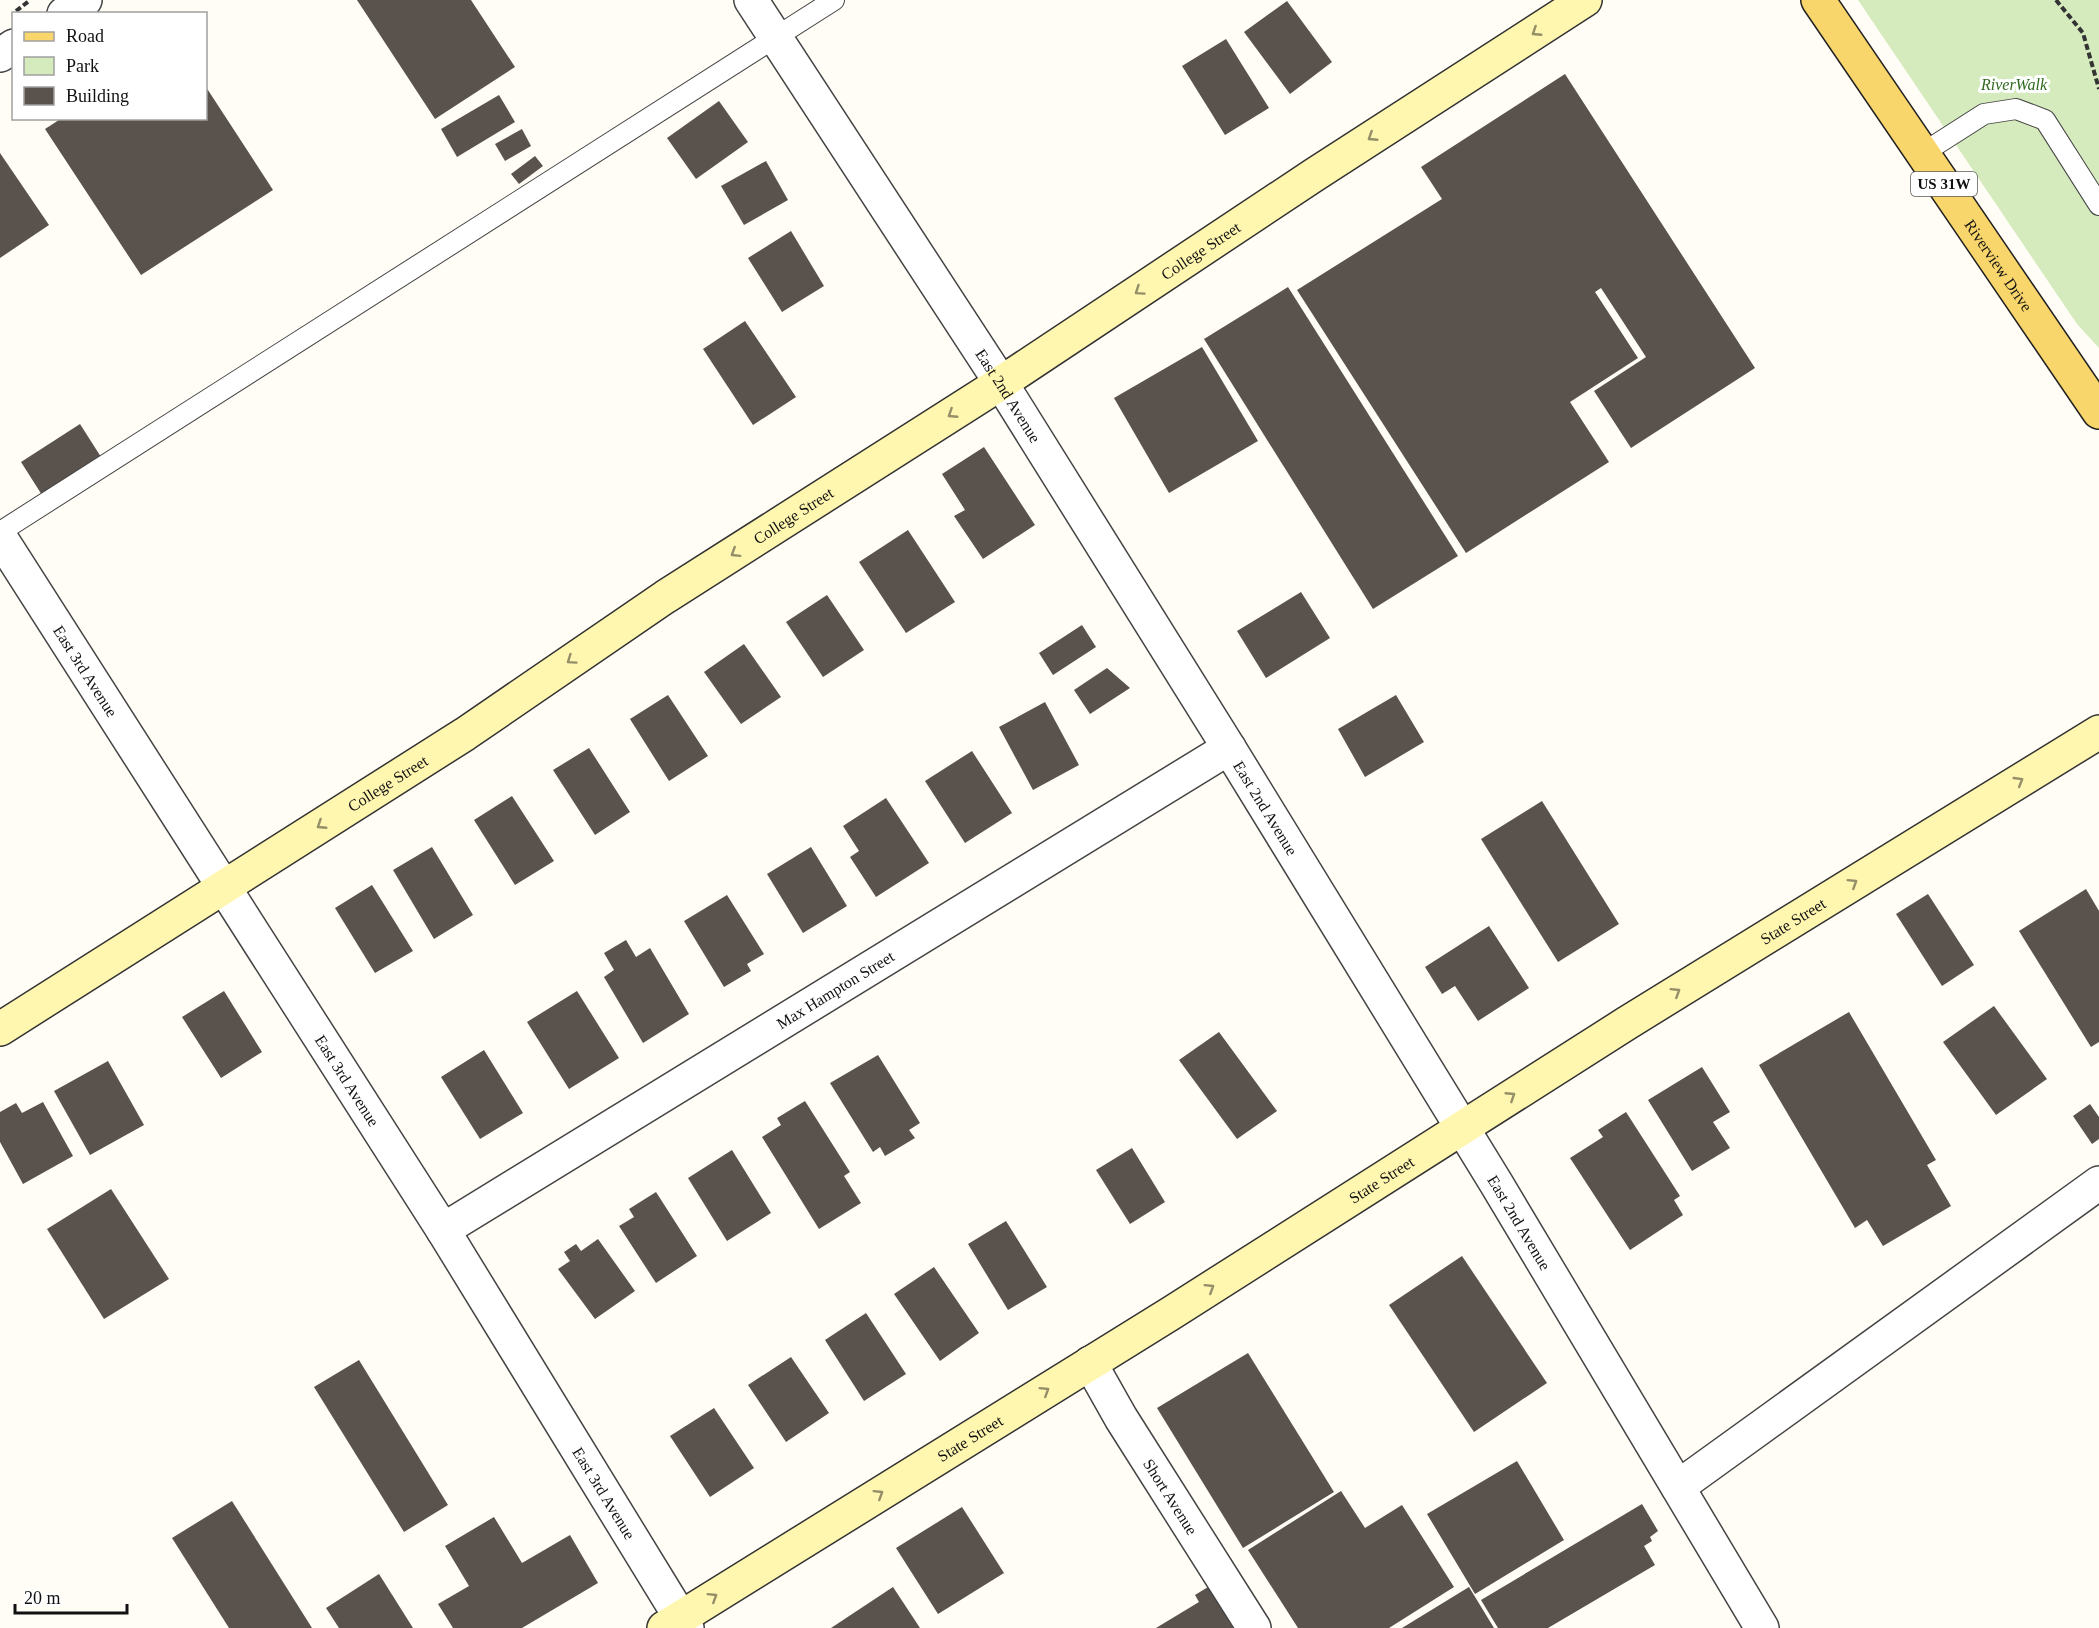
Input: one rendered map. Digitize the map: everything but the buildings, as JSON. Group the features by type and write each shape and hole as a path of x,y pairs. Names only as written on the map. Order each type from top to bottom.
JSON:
{"main road":[{"name":"Riverview Drive","path":"1818,0 2099,412"},
{"path":"2070,369 2099,398"}],"street":[{"path":"67,12 85,0"},
{"name":"East 2nd Avenue","path":"751,0 1001,383 1229,748 1462,1128 1762,1628"},
{"name":"College Street","path":"0,1029 465,734 656,603 1001,383 1314,175 1585,0"},
{"name":"East 3rd Avenue","path":"0,537 443,1230 677,1625"},
{"name":"State Street","path":"677,1625 1627,1023 2099,732"},
{"name":"Max Hampton Street","path":"443,1230 1229,748"},
{"path":"1677,1487 2099,1183"},
{"name":"Short Avenue","path":"1090,1363 1121,1418 1254,1628"}],"lane":[{"path":"0,532 834,0"},
{"path":"1923,153 1984,114 2016,109 2044,120 2099,205"}],"path":[{"path":"2056,0 2083,33 2099,89"}],"green space":[{"name":"RiverWalk","path":"1858,0 2099,0 2099,348 2077,324"}]}
